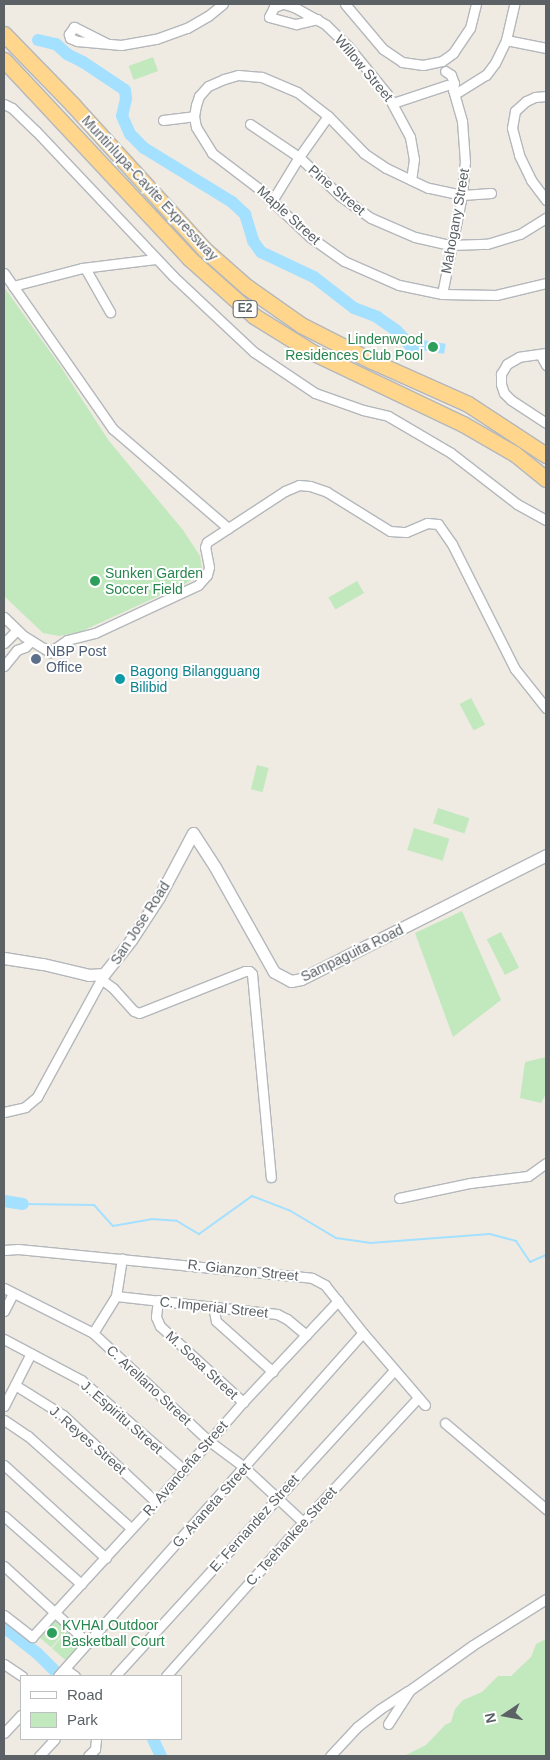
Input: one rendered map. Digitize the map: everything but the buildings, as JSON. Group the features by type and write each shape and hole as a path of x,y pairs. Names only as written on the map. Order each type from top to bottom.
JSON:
{"highway":[{"name":"Muntinlupa-Cavite Expressway","path":"4,34 204,249 247,287 301,325 372,361 468,404 546,455"},
{"name":"Muntinlupa-Cavite Expressway","path":"4,60 189,258 254,316 314,353 464,424 515,454 546,479"}],"street":[{"path":"106,43 121,45 164,36 194,24 223,4"},
{"name":"Willow Street","path":"317,19 296,24 269,18 274,7 283,4 294,7 317,19 348,46 393,103 410,137 414,159 411,180"},
{"path":"345,4 383,49 402,62 423,65 442,61 462,41 470,28 476,4"},
{"path":"393,103 452,90 486,75 506,40 514,4"},
{"path":"506,40 546,48"},
{"name":"Mahogany Street","path":"442,61 445,71 451,75 454,83 452,90 464,139 462,195 442,294"},
{"path":"163,120 194,116 199,96 208,86 238,75 261,77 297,92 328,116 364,153 386,168 428,188 462,195 491,193"},
{"path":"546,96 535,97 526,101 515,111 512,128 519,155 531,180 546,200"},
{"path":"4,104 12,108 79,175 155,259 254,352 315,393 363,410 388,416 450,453 517,504 546,520"},
{"name":"Maple Street","path":"194,116 196,127 212,153 243,174 310,237 344,261 399,285 442,294 496,296 546,283"},
{"path":"272,201 299,157 328,116"},
{"name":"Pine Street","path":"250,124 299,157 338,195 371,218 415,237 451,245 486,244 504,240 532,228 546,218"},
{"path":"13,286 85,268 155,259"},
{"path":"85,268 110,312"},
{"path":"4,272 113,429 228,528"},
{"path":"546,365 543,353 519,358 507,364 501,374 500,384 504,393 511,400 546,423"},
{"path":"4,617 31,641 50,652 67,640 94,633 198,585 207,575 209,567 205,547 207,542 285,491 304,485 327,492 390,531 406,532 427,523 438,524 452,544 515,670 546,708"},
{"path":"4,643 17,630"},
{"path":"4,666 17,650 25,647 31,641"},
{"name":"Sampaguita Road","path":"193,833 215,867 274,972 291,981 302,979 546,855"},
{"name":"San Jose Road","path":"4,958 102,976 132,940 159,897 193,833"},
{"path":"4,1112 25,1107 37,1097 102,976 136,1013 250,971 252,974 271,1177"},
{"path":"399,1198 470,1183 528,1176 546,1163"},
{"name":"R. Gianzon Street","path":"4,1250 10,1248 122,1258 312,1278 325,1285 363,1334 425,1405"},
{"path":"92,1333 116,1296 122,1258"},
{"name":"C. Arellano Street","path":"4,1288 92,1333 209,1441 244,1468 303,1522"},
{"path":"4,1311 13,1293"},
{"name":"C. Imperial Street","path":"116,1296 277,1314 287,1319 306,1335"},
{"name":"M. Sosa Street","path":"158,1300 156,1317 160,1326 243,1402"},
{"name":"R. Avanceña Street","path":"4,1615 32,1637 106,1558 243,1402 338,1301"},
{"path":"213,1306 216,1321 273,1372"},
{"name":"G. Araneta Street","path":"59,1675 363,1334"},
{"name":"J. Espiritu Street","path":"4,1339 81,1380 184,1470"},
{"path":"4,1406 31,1353"},
{"name":"E. Fernandez Street","path":"116,1675 394,1370"},
{"name":"J. Reyes Street","path":"15,1384 63,1416 156,1502"},
{"name":"C. Teehankee Street","path":"167,1675 303,1522 418,1398"},
{"path":"4,1420 28,1436 132,1528"},
{"path":"445,1423 546,1509"},
{"path":"4,1465 106,1558"},
{"path":"4,1516 81,1584"},
{"path":"4,1566 88,1643"},
{"path":"330,1756 357,1727 380,1709 473,1645 546,1599"},
{"path":"4,1666 20,1675"},
{"path":"65,1669 74,1675"},
{"path":"388,1724 410,1690"},
{"path":"4,1733 20,1716"},
{"path":"39,1756 54,1740"},
{"path":"88,1756 95,1749 97,1740"}],"green space":[{"path":"153,57 158,71 134,80 129,66"},
{"path":"4,287 61,367 109,441 183,530 200,556 202,569 198,576 185,584 80,632 59,636 43,633 4,596"},
{"path":"357,581 364,593 335,610 328,598"},
{"path":"471,698 485,724 474,731 460,704"},
{"path":"257,765 269,768 263,792 251,789"},
{"path":"438,808 469,818 464,833 433,823"},
{"path":"414,828 449,839 443,861 407,850"},
{"path":"462,911 501,1000 453,1037 415,933"},
{"path":"501,932 519,968 505,975 487,939"},
{"path":"546,1057 546,1094 541,1103 520,1098 525,1062"},
{"name":"KVHAI Outdoor Basketball Court","path":"53,1619 66,1630 51,1648 38,1637"},
{"path":"67,1631 83,1645 68,1662 52,1648"},
{"path":"546,1639 546,1756 404,1756 426,1745 445,1725 451,1722 455,1709 463,1700 482,1692 498,1676 511,1676 531,1657 536,1644"}],"water":[{"name":"Lindenwood Residences Club Pool","path":"422,340 446,344 444,354 420,350"}],"waterway":[{"path":"38,40 56,44 67,54 83,62 125,90 126,99 122,116 130,134 144,148 232,202 245,214 253,241 261,252 314,277 354,308 377,317 397,331 417,353"},
{"path":"23,1204 94,1205 113,1226 151,1219 177,1221 199,1234 252,1196 289,1210 336,1238 370,1243 490,1234 516,1241 530,1262 546,1255"},
{"path":"4,1201 23,1204"},
{"path":"4,1627 38,1654 57,1673"},
{"path":"153,1740 161,1756"}],"place":[{"name":"Lindenwood Residences Club Pool","path":"433,347"},
{"name":"Sunken Garden Soccer Field","path":"95,581"},
{"name":"NBP Post Office","path":"36,659"},
{"name":"Bagong Bilangguang Bilibid","path":"120,679"},
{"name":"KVHAI Outdoor Basketball Court","path":"52,1633"}]}
